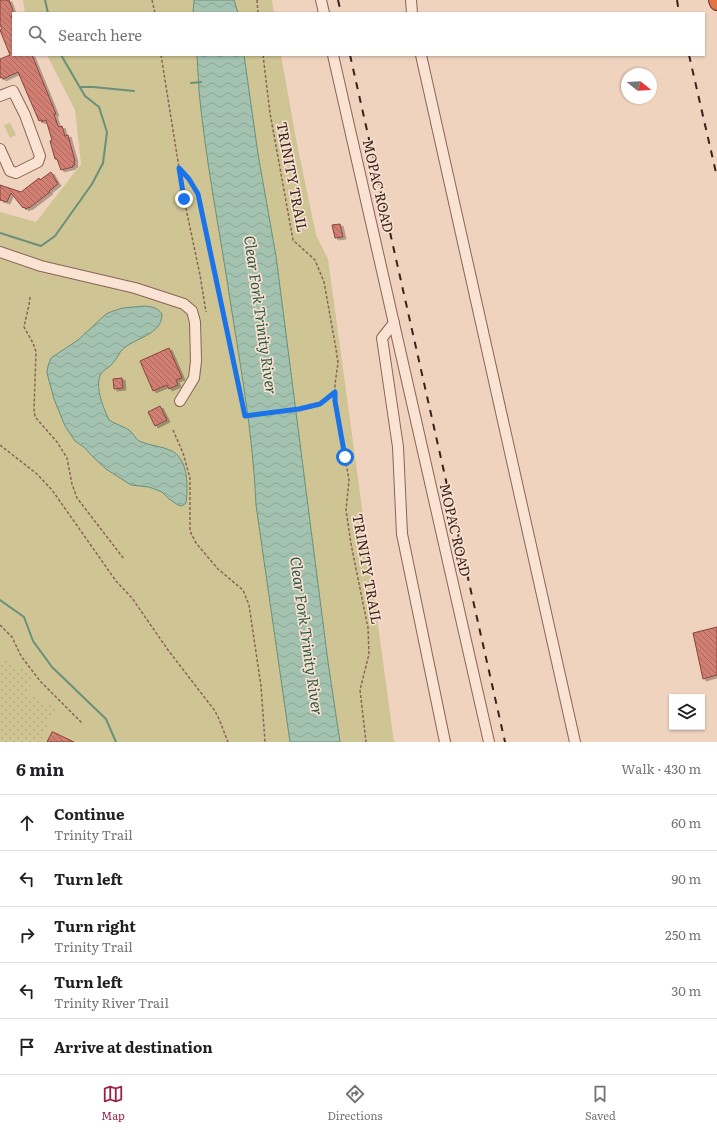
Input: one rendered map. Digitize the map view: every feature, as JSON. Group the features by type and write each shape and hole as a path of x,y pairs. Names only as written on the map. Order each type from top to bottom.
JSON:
{"street":[{"path":"321,0 324,12"},
{"path":"411,0 412,12"},
{"name":"MOPAC ROAD","path":"333,56 489,742"},
{"path":"421,56 575,742"},
{"path":"0,96 13,91 25,115 40,156 38,162 16,173 10,171 0,149"},
{"path":"0,252 41,266 135,288 184,304 192,311 195,322 196,361 194,378 180,401"},
{"path":"394,323 382,338 398,446 402,534 445,742"}],"path":[{"path":"152,0 155,12"},
{"path":"257,0 258,12"},
{"path":"162,56 184,199 206,312"},
{"name":"TRINITY TRAIL","path":"263,56 270,113 293,240 315,260 324,282 338,363 335,401 349,480 346,510 368,628 368,654 360,690 366,742"},
{"path":"179,168 189,179 198,194 245,416 299,409 320,404 335,392"},
{"path":"30,297 24,327 36,352 34,409 36,417 67,458 72,484 77,498 124,559"},
{"path":"173,430 183,453 190,478 190,531 196,543 218,569 243,590 249,605 260,679 265,742"},
{"path":"0,445 37,474 52,490 116,581 132,598 168,650 215,711 220,719 228,742"},
{"path":"0,625 12,637 22,656 40,681 83,724"}],"shaded area":[{"path":"23,0 272,0 274,12 25,12"},
{"path":"48,56 281,56 296,139 316,235 328,259 394,742 0,742 0,212 36,222 81,164 75,110"},
{"path":"10,123 16,135 10,138 4,125"},
{"path":"0,658 35,675 27,693 56,708 40,742 0,742"}],"water":[{"path":"194,0 234,0 238,12 193,12"},
{"name":"Clear Fork Trinity River","path":"197,56 244,56 258,154 276,256 328,662 340,742 290,742 256,505 252,448 204,138"},
{"path":"145,306 159,310 162,314 161,321 152,332 126,346 111,365 102,372 99,381 99,392 109,420 129,430 139,441 168,449 178,455 184,467 187,482 186,503 182,506 169,499 162,492 149,487 131,485 106,469 85,448 75,441 65,426 54,399 47,373 51,358 78,340 106,314 123,308"}],"building":[{"path":"0,0 9,0 13,11 11,16 12,56 32,56 56,114 54,114 58,126 62,126 65,136 68,135 75,161 75,165 72,166 73,167 61,170 57,159 55,159 50,141 52,140 46,120 42,122 41,120 39,121 18,72 3,79 2,77 0,78 0,59 10,55 0,30 2,29 0,25"},
{"path":"51,172 58,184 29,208 23,208 11,193 7,202 0,200 0,185 21,192 39,178 40,180"},
{"path":"340,224 343,237 335,238 332,225"},
{"path":"169,348 182,378 176,380 178,385 169,389 167,385 153,391 140,361"},
{"path":"122,378 123,388 114,389 113,379"},
{"path":"160,406 167,420 155,426 148,412"},
{"path":"717,627 717,675 703,679 693,633"},
{"path":"53,732 74,742 47,742"}],"waterway":[{"path":"45,0 48,12"},
{"path":"0,233 41,246 55,236 92,184 103,163 107,132 99,107 85,96 62,56"},
{"path":"191,83 201,82"},
{"path":"80,87 134,91"},
{"path":"0,600 24,617 33,641 52,667 106,719 116,742"}],"railway":[{"path":"338,0 341,12"},
{"path":"677,0 679,12"},
{"path":"350,56 505,742"},
{"path":"689,56 717,177"}],"route":[{"path":"184,199 179,168 189,179 198,194 245,416 299,409 320,404 335,392 335,401 345,457"}]}
